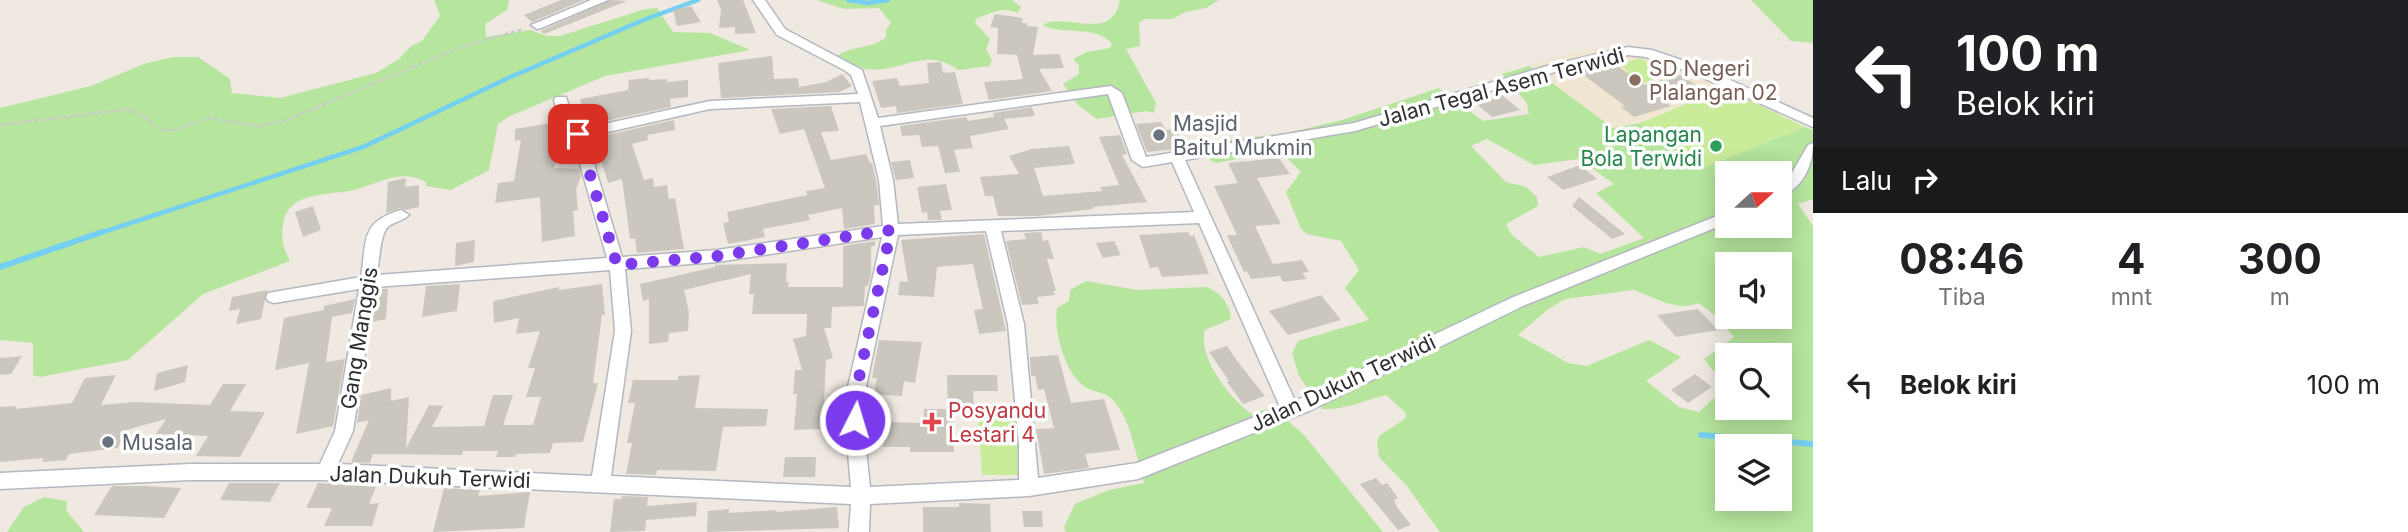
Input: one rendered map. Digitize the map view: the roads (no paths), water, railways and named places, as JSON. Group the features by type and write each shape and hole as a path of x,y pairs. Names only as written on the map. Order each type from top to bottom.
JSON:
{"street":[{"path":"537,25 602,0"},
{"path":"759,0 781,32 856,73 866,99 886,180 891,230 857,387 855,420 861,496 859,532"},
{"name":"Jalan Tegal Asem Terwidi","path":"872,123 1107,89 1115,93 1139,159 1143,162 1355,127 1552,69 1628,51 1648,53 1697,69 1813,123"},
{"path":"578,134 710,104 866,99"},
{"path":"561,100 568,126 578,134 617,265 623,331 600,484"},
{"path":"1792,182 1813,148"},
{"path":"1177,158 1291,411"},
{"name":"Gang Manggis","path":"325,472 344,431 377,228 401,215"},
{"path":"274,297 368,282 717,256 891,230 1203,217"},
{"name":"Jalan Dukuh Terwidi","path":"0,481 190,472 325,472 861,496 1028,488 1138,471 1291,411 1517,302 1715,222"},
{"path":"992,226 1016,324 1028,445 1028,488"}],"waterway":[{"path":"97,234 363,147 506,79 646,19 698,0"},
{"path":"848,0 868,3 888,0"},
{"path":"0,267 102,232"},
{"path":"1701,435 1813,444"}],"place":[{"name":"SD Negeri Plalangan 02","path":"1635,80"},
{"name":"Masjid Baitul Mukmin","path":"1159,135"},
{"name":"Lapangan Bola Terwidi","path":"1716,146"},
{"name":"Posyandu Lestari 4","path":"932,422"},
{"name":"Musala","path":"108,442"}]}
